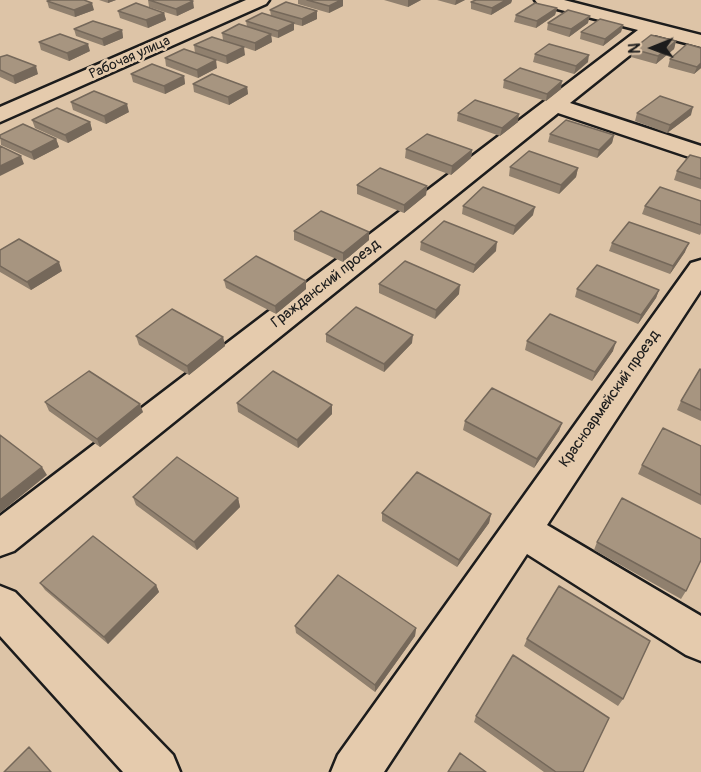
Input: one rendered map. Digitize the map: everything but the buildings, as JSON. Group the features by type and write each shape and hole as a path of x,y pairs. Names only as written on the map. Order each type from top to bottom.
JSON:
{"street":[{"name":"Рабочая улица","path":"0,115 260,0"},
{"path":"544,0 701,41"},
{"name":"Гражданский проезд","path":"0,539 651,29"},
{"path":"554,105 701,154"},
{"name":"Красноармейский проезд","path":"354,772 701,269"},
{"path":"520,529 701,640"},
{"path":"0,606 156,772"}]}
